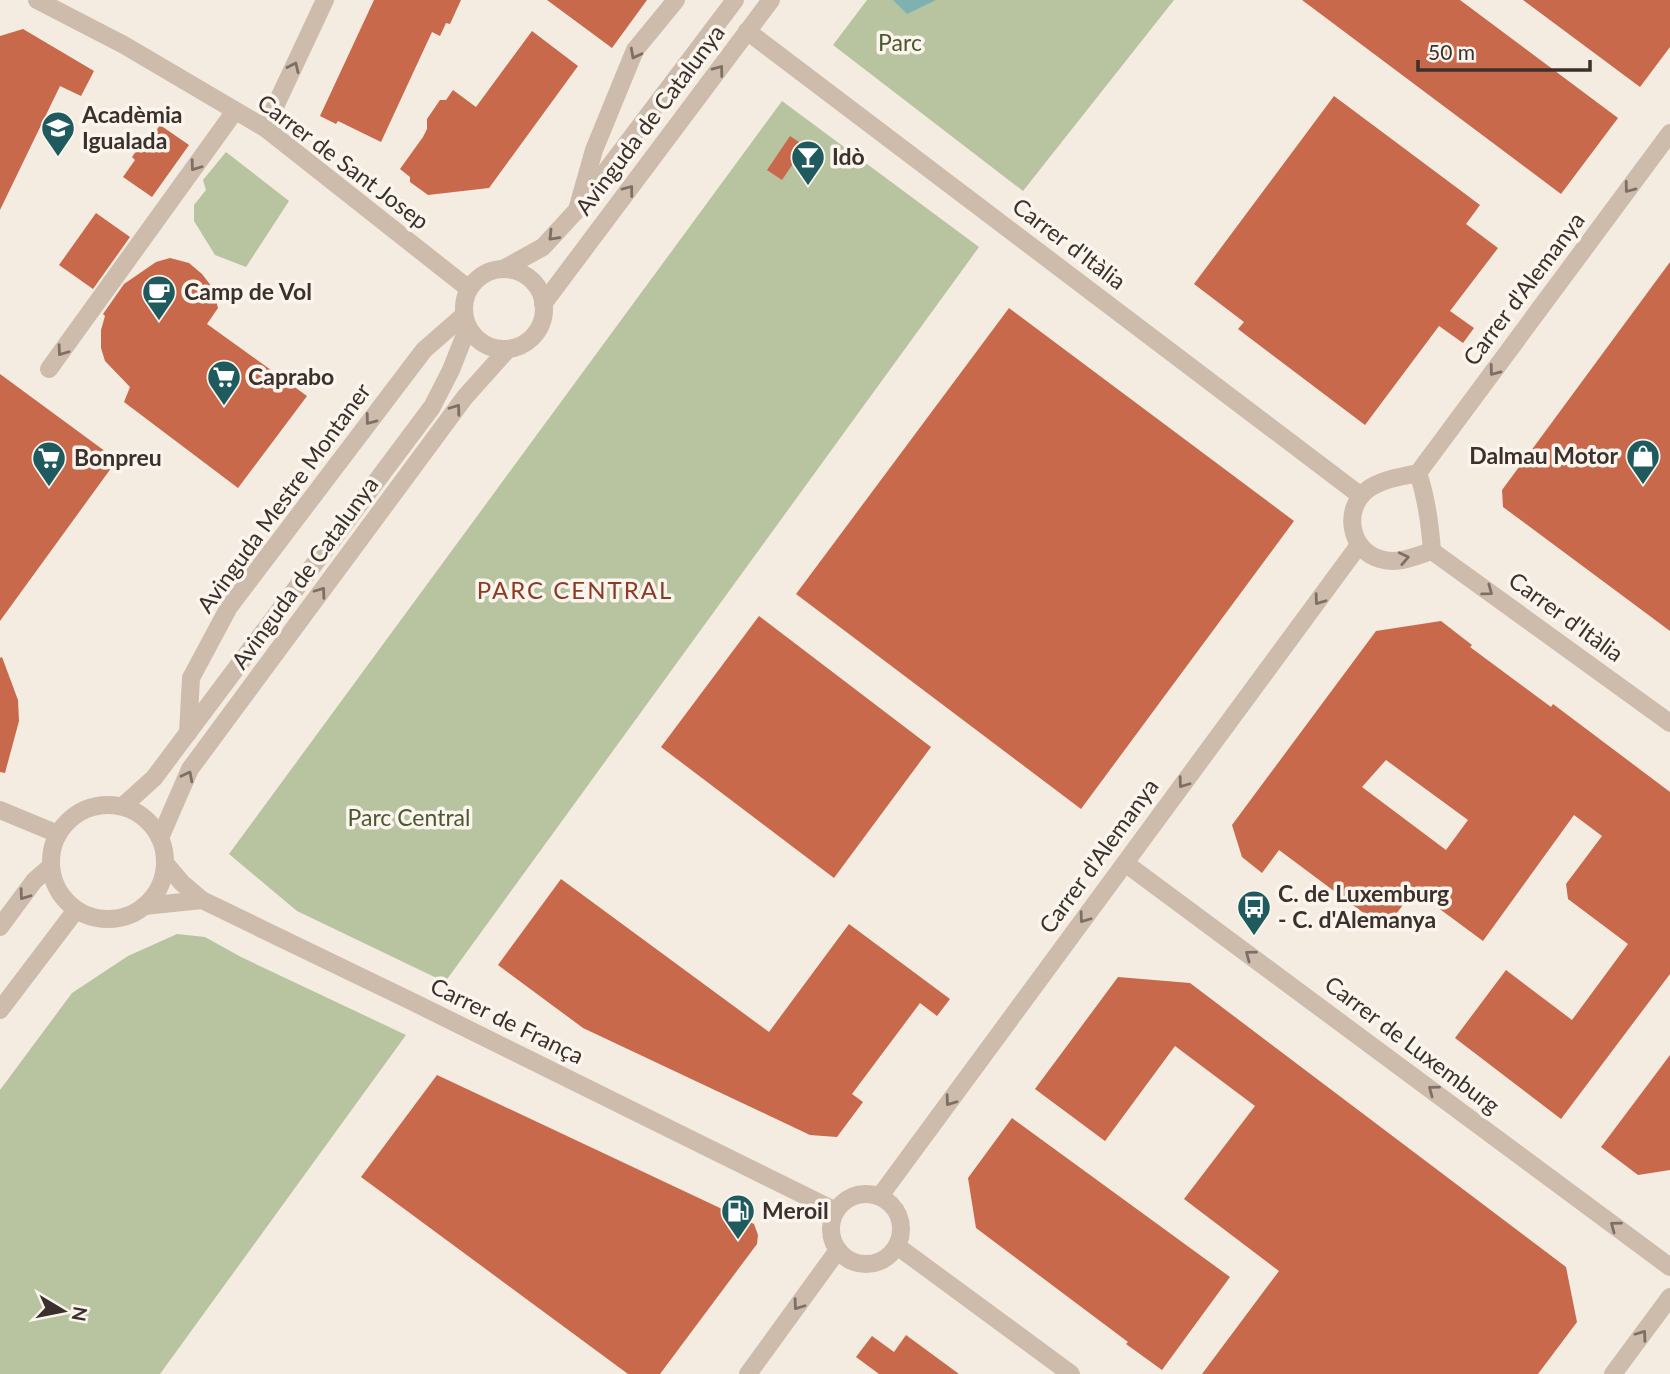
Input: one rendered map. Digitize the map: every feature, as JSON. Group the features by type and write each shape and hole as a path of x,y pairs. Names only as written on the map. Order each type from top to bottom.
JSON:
{"street":[{"name":"Carrer de Sant Josep","path":"37,0 124,45 265,128 469,289"},
{"path":"265,128 325,0"},
{"path":"576,211 594,150 635,50 676,0"},
{"name":"Avinguda de Catalunya","path":"503,269 542,247 576,211 735,0"},
{"name":"Avinguda de Catalunya","path":"543,304 771,0"},
{"name":"Carrer d'Itàlia","path":"747,32 1361,496"},
{"path":"49,369 235,111"},
{"name":"Carrer d'Alemanya","path":"1418,473 1670,133"},
{"path":"503,269 515,270 525,275 540,292 543,304 544,314 536,334 528,341 508,349 496,349 484,345 474,337 466,321 464,301 478,278 490,271 503,269"},
{"name":"Avinguda de Catalunya","path":"123,806 154,778 432,407 451,370 466,321"},
{"name":"Avinguda Mestre Montaner","path":"188,733 191,678 229,607 424,350 466,321"},
{"name":"Avinguda de Catalunya","path":"160,838 190,769 465,397 508,349"},
{"path":"1418,473 1426,502 1432,551 1391,561 1379,559 1359,545 1353,534 1351,520 1354,507 1361,496 1378,483 1418,473"},
{"name":"Carrer d'Alemanya","path":"880,1196 1359,545"},
{"name":"Carrer d'Itàlia","path":"1432,551 1670,723"},
{"path":"144,906 161,884 165,863 160,838 145,818 123,806 98,805 86,809 65,824 52,849 51,866 56,886 76,910 99,919 111,919 122,918 144,906 202,900"},
{"path":"0,810 58,834"},
{"name":"Carrer de França","path":"165,863 182,883 202,900 836,1211"},
{"name":"Carrer de Luxemburg","path":"1125,863 1670,1267"},
{"path":"0,927 34,881 51,866"},
{"path":"0,1010 76,910"},
{"path":"855,1195 880,1196 892,1205 899,1217 901,1232 897,1246 882,1261 868,1264 848,1260 832,1240 831,1228 836,1211 844,1201 855,1195"},
{"path":"897,1246 1070,1374"},
{"path":"748,1374 838,1250"},
{"path":"1613,1374 1670,1297"}],"green space":[{"name":"Parc","path":"867,0 1174,0 1023,191 833,45"},
{"name":"Parc Central","path":"782,101 979,247 445,982 297,911 229,854"},
{"path":"226,152 289,201 246,267 215,255 194,221 194,205 206,190 203,180"},
{"path":"177,934 205,937 241,957 406,1035 160,1374 0,1374 0,1090 72,993 128,956"}],"water":[{"path":"893,0 936,0 907,14"}],"building":[{"path":"374,0 461,0 450,24 446,23 440,36 432,32 381,142 338,121 336,124 320,116"},
{"path":"547,0 647,0 612,48"},
{"path":"1302,0 1460,0 1618,118 1561,194"},
{"path":"1523,0 1670,0 1670,47 1640,87"},
{"path":"23,29 94,71 81,96 60,86 0,210 0,36"},
{"path":"532,31 578,66 489,188 428,195 410,182 410,177 400,169 423,137 427,129 427,119 440,100 446,100 453,90 476,107"},
{"path":"1334,96 1480,205 1466,224 1498,248 1450,311 1474,328 1463,343 1439,326 1365,425 1238,329 1244,322 1194,284"},
{"path":"160,125 189,145 152,197 123,177 135,160 132,157 148,134 152,137"},
{"path":"790,136 805,146 782,180 767,170"},
{"path":"96,213 130,237 93,289 59,265"},
{"path":"170,258 189,263 212,287 218,308 207,324 307,396 238,488 124,402 130,387 105,361 101,348 101,330 105,316 103,314 124,284 156,262"},
{"path":"1670,262 1670,631 1503,507 1502,490"},
{"path":"1009,308 1294,521 1081,809 796,594"},
{"name":"Bonpreu","path":"0,374 117,460 0,621"},
{"path":"759,616 931,747 834,878 661,747"},
{"path":"1441,621 1472,645 1470,647 1551,707 1553,704 1670,792 1670,974 1561,1119 1455,1038 1506,970 1572,1020 1628,944 1568,899 1566,884 1602,836 1574,815 1483,941 1414,890 1385,929 1279,850 1262,873 1242,857 1232,825 1376,631","holes":["1386,760 1468,820 1446,850 1362,787"]},
{"path":"2,657 18,700 19,721 5,773 0,772"},
{"path":"561,879 769,1032 849,924 950,999 937,1016 920,1003 852,1094 863,1102 837,1137 810,1135 583,1028 498,965"},
{"path":"1118,977 1190,983 1566,1267 1577,1322 1538,1374 1202,1374 1279,1271 1184,1199 1255,1106 1175,1046 1105,1141 1035,1089"},
{"path":"1670,1055 1670,1170 1638,1175 1601,1147"},
{"path":"437,1075 754,1224 758,1235 757,1244 660,1374 628,1374 361,1177"},
{"path":"1012,1118 1230,1277 1162,1370 976,1228 968,1178"},
{"path":"906,1335 959,1374 879,1374 856,1357 872,1336 894,1352"}],"place":[{"name":"Acadèmia Igualada","path":"58,158"},
{"name":"Idò","path":"808,187"},
{"name":"Camp de Vol","path":"159,322"},
{"name":"Caprabo","path":"224,407"},
{"name":"Dalmau Motor","path":"1643,486"},
{"name":"Bonpreu","path":"49,488"},
{"name":"C. de Luxemburg - C. d'Alemanya","path":"1254,937"},
{"name":"Meroil","path":"738,1241"}],"district":[{"name":"PARC CENTRAL","path":"575,591"}]}
